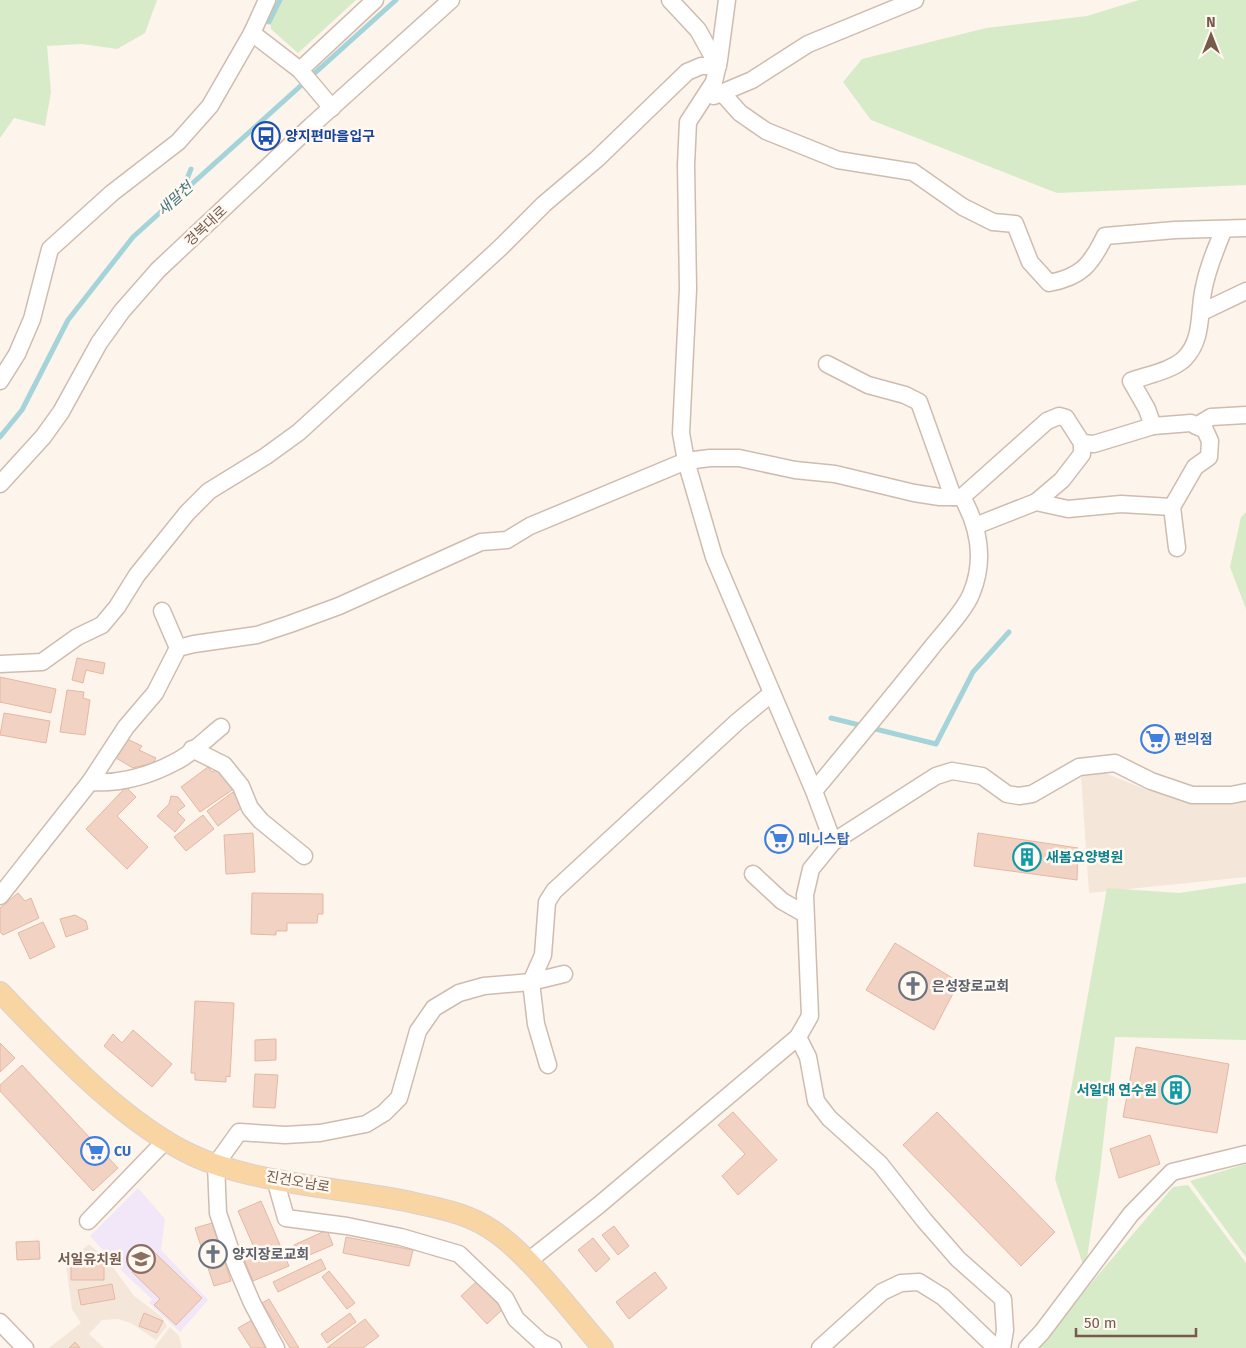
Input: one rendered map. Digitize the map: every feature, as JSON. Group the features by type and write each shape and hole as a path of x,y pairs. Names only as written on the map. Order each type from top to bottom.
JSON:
{"main road":[{"name":"진건오남로","path":"0,992 41,1034 130,1116 165,1141 216,1164 275,1179 366,1193 461,1214 482,1224 506,1240 603,1348"}],"street":[{"path":"0,381 17,354 32,319 50,249 112,193 178,142 210,106 252,33 268,0"},
{"path":"300,70 375,0"},
{"name":"경복대로","path":"0,484 43,437 61,412 99,343 122,311 158,270 451,0"},
{"path":"670,0 698,30 718,66"},
{"path":"727,0 714,82 688,122 686,165 688,289 681,433 686,461 714,557 814,791 833,842"},
{"path":"702,99 723,94 752,80 808,44 916,0"},
{"path":"252,33 300,70 332,108"},
{"path":"0,664 42,662 77,637 102,624 117,606 137,575 187,514 209,492 266,456 299,432 500,248 544,204 597,159 687,72 701,66 718,66"},
{"path":"723,94 740,113 766,131 838,160 913,172 963,207 993,222 1015,224 1030,262 1048,282 1064,280 1080,272 1095,258 1105,236 1246,228"},
{"path":"1152,426 1147,409 1131,381 1183,360 1195,344 1207,274 1224,229"},
{"path":"1202,312 1246,291"},
{"path":"814,791 907,679 972,593 978,569 979,534 958,497 919,402 906,395 868,385 827,364"},
{"path":"1196,426 1211,417 1246,415"},
{"path":"0,896 90,782 126,727 155,693 178,648 257,635 339,606 481,542 507,540 530,526 686,461 739,458 795,470 835,474 914,493 958,497 1047,421 1059,416 1066,418 1082,443 1082,454 1062,480 1036,502 975,526"},
{"path":"1082,443 1094,444 1152,426 1191,423 1205,430 1210,441 1209,457 1195,467 1172,507 1177,548"},
{"path":"1036,502 1068,509 1121,504 1172,507"},
{"path":"162,611 178,648"},
{"path":"548,1065 536,1024 531,982 543,955 547,902 554,891 737,722 772,693"},
{"path":"90,782 111,783 140,776 176,762 221,727"},
{"path":"192,749 224,765 241,786 250,808 261,821 304,856"},
{"path":"527,1262 599,1205 798,1036 810,1016 810,963 805,895 811,870 833,842 936,776 952,771 982,776 1007,794 1020,796 1032,794 1080,767 1115,763 1151,781 1192,795 1231,795 1246,792"},
{"path":"753,874 782,900 805,914"},
{"path":"276,1348 252,1304 218,1213 216,1164 239,1132 285,1135 311,1133 366,1124 384,1113 399,1098 418,1031 434,1008 459,993 484,986 531,982 564,974"},
{"path":"798,1036 808,1057 816,1101 829,1118 880,1164 924,1220 958,1259 1003,1299 1005,1330 1002,1348"},
{"path":"88,1221 165,1141"},
{"path":"1026,1348 1042,1332 1131,1214 1172,1172 1246,1154"},
{"path":"275,1179 286,1218 347,1226 401,1237 459,1254 505,1298 516,1319 541,1342 553,1348"},
{"path":"820,1348 882,1292 901,1283 919,1282 943,1297 996,1348"},
{"path":"0,1322 25,1348"}],"shaded area":[{"path":"1105,773 1147,790 1190,801 1246,799 1246,877 1089,893 1081,775"},
{"name":"서일유치원","path":"138,1188 165,1219 161,1250 208,1300 180,1332 149,1303 152,1299 127,1276 90,1236"},
{"path":"89,1244 109,1262 134,1296 162,1317 167,1326 156,1340 131,1323 118,1319 102,1320 89,1334 104,1348 49,1348 81,1323 72,1309 66,1265"},
{"path":"170,1327 179,1336 182,1348 154,1348"}],"green space":[{"path":"0,0 157,0 145,33 117,49 82,44 47,46 51,92 45,126 14,118 0,138"},
{"path":"275,0 356,0 298,53 271,29 269,14"},
{"path":"1139,0 1246,0 1246,185 1057,193 871,120 843,82 862,59 986,28 1087,16"},
{"path":"1246,512 1246,609 1230,567 1241,517"},
{"path":"1246,883 1246,1040 1115,1037 1100,1171 1085,1271 1055,1179 1107,888 1179,893"},
{"path":"1246,1164 1246,1257 1190,1181"},
{"path":"1188,1185 1246,1263 1246,1348 1036,1348 1173,1187"}],"building":[{"path":"77,658 105,663 103,674 86,670 83,683 72,680"},
{"path":"0,677 56,689 51,713 0,702"},
{"path":"67,690 84,692 83,698 90,700 85,735 60,732"},
{"path":"4,713 50,721 46,743 0,735"},
{"path":"125,738 142,746 139,750 156,758 153,763 133,768 116,758"},
{"path":"208,767 212,772 218,768 235,788 200,812 181,787"},
{"path":"126,787 136,797 117,816 148,847 127,869 86,829"},
{"path":"233,792 244,806 218,826 207,811"},
{"path":"171,796 178,797 185,806 177,812 185,820 175,832 157,816 169,804"},
{"path":"203,815 214,829 186,851 174,837"},
{"path":"253,833 255,872 226,874 224,835"},
{"name":"새봄요양병원","path":"978,833 1078,848 1077,880 974,866"},
{"path":"18,893 25,901 31,898 39,918 3,935 0,932 0,908"},
{"path":"252,893 323,894 323,914 318,914 317,923 287,923 287,931 276,931 276,935 251,934"},
{"path":"75,915 86,921 88,929 66,937 60,919"},
{"path":"43,922 55,947 30,959 18,933"},
{"name":"은성장로교회","path":"895,943 959,982 934,1030 866,990"},
{"path":"195,1001 234,1003 230,1077 226,1076 226,1082 195,1080 195,1073 191,1073"},
{"path":"133,1030 172,1064 152,1087 104,1046 113,1034 122,1043"},
{"path":"276,1039 276,1060 255,1061 255,1040"},
{"path":"0,1043 15,1058 0,1072"},
{"name":"서일대 연수원","path":"1136,1047 1229,1064 1217,1133 1123,1117"},
{"path":"22,1065 118,1168 93,1191 0,1091 0,1085"},
{"path":"255,1074 278,1075 275,1108 253,1107"},
{"path":"733,1112 777,1160 738,1195 722,1176 745,1154 718,1125"},
{"path":"937,1112 1055,1232 1021,1266 903,1145"},
{"path":"1150,1135 1160,1164 1119,1178 1110,1149"},
{"path":"261,1201 289,1266 253,1281 244,1259 257,1254 238,1211"},
{"name":"양지장로교회","path":"212,1223 231,1281 214,1286 195,1228"},
{"path":"614,1226 629,1246 618,1255 602,1235"},
{"path":"327,1230 333,1245 300,1259 294,1245"},
{"path":"346,1237 413,1250 409,1266 343,1253"},
{"path":"593,1238 610,1259 596,1272 578,1250"},
{"path":"39,1241 40,1259 17,1260 16,1242"},
{"path":"153,1251 202,1298 176,1325 154,1305 160,1299 132,1272"},
{"path":"321,1259 326,1269 278,1292 273,1282"},
{"path":"104,1263 104,1280 71,1280 71,1264"},
{"path":"329,1271 355,1303 347,1309 322,1277"},
{"path":"655,1272 667,1288 629,1319 616,1302"},
{"path":"477,1281 503,1309 487,1324 461,1296"},
{"path":"112,1284 115,1299 81,1305 78,1290"},
{"path":"269,1299 299,1348 290,1348 262,1303"},
{"path":"144,1313 163,1321 157,1333 139,1326"},
{"path":"350,1313 356,1322 327,1343 321,1334"},
{"path":"365,1319 379,1336 363,1348 327,1348"},
{"path":"252,1320 269,1347 251,1348 238,1328"},
{"path":"75,1342 80,1348 69,1348"}],"waterway":[{"path":"269,22 280,0"},
{"name":"새말천","path":"0,437 22,410 68,320 133,237 396,0"},
{"path":"182,191 191,169"},
{"path":"831,718 936,744 973,672 1009,632"}],"place":[{"name":"양지편마을입구","path":"266,136"},
{"name":"편의점","path":"1155,739"},
{"name":"미니스탑","path":"779,839"},
{"name":"새봄요양병원","path":"1027,857"},
{"name":"은성장로교회","path":"913,986"},
{"name":"서일대 연수원","path":"1176,1090"},
{"name":"CU","path":"95,1151"},
{"name":"양지장로교회","path":"213,1254"},
{"name":"서일유치원","path":"141,1259"}]}
